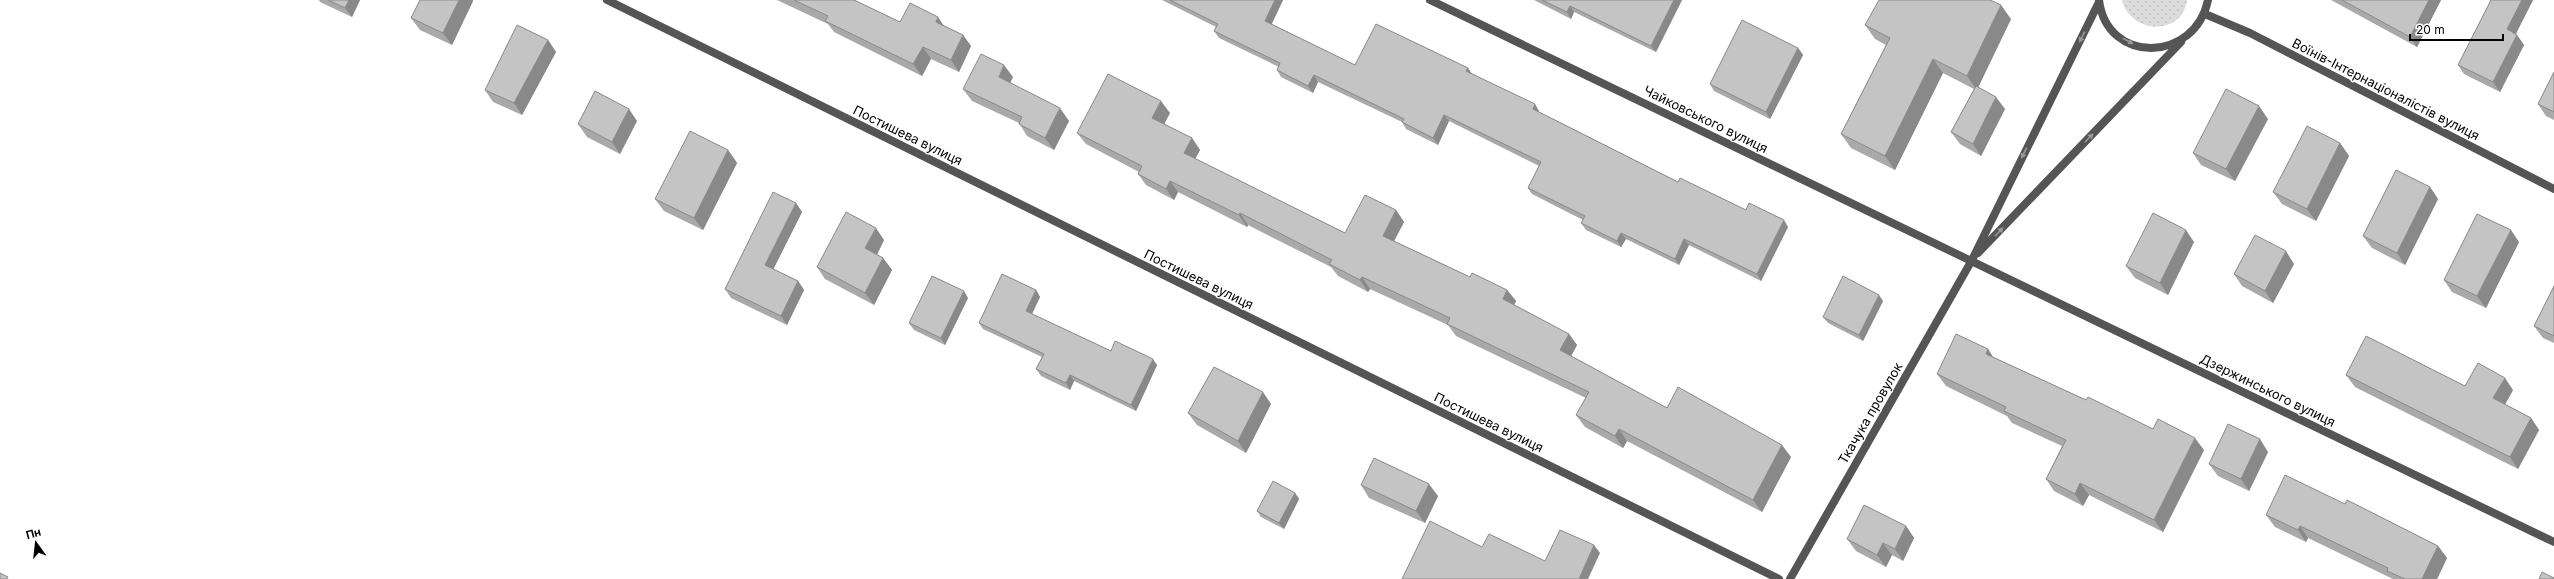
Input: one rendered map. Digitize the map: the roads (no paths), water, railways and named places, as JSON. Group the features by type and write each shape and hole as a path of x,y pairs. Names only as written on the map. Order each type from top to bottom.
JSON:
{"street":[{"name":"Постишева вулиця","path":"607,0 1779,579"},
{"name":"Чайковського вулиця","path":"1430,0 1972,260"},
{"path":"1972,260 2181,42 2195,30 2205,14 2208,0"},
{"path":"1972,260 2099,1"},
{"path":"2099,1 2105,19 2115,33 2130,44 2146,49 2164,48 2181,42"},
{"name":"Воїнів-Інтернаціоналістів вулиця","path":"2205,14 2250,32 2554,189"},
{"name":"Дзержинського вулиця","path":"1972,260 2554,542"},
{"name":"Ткачука провулок","path":"1790,579 1972,260"}]}
